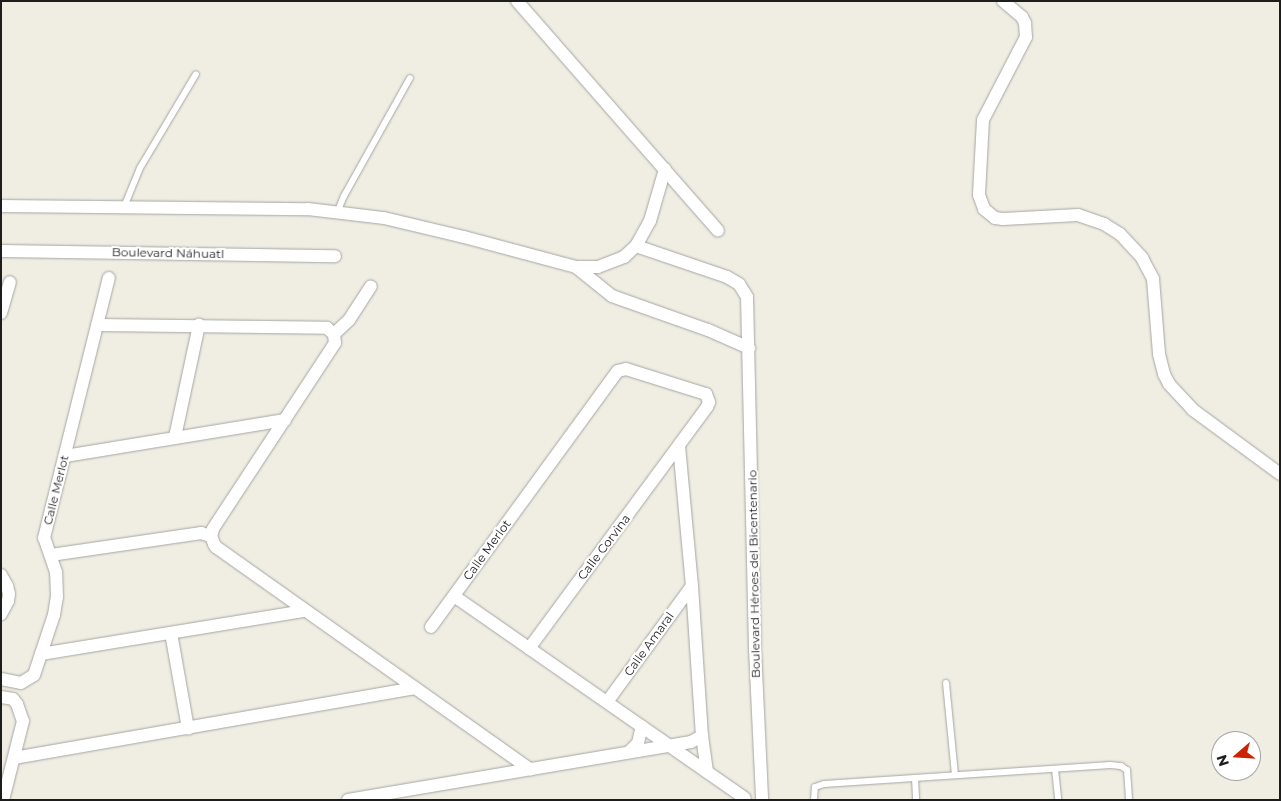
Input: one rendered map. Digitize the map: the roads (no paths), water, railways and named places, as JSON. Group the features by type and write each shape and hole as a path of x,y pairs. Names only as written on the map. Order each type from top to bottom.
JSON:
{"street":[{"path":"518,1 613,113 665,169 718,231"},
{"path":"1003,1 1022,17 1025,23 1026,37 984,120 979,195 984,209 995,218 1003,220 1078,215 1104,224 1120,234 1142,258 1153,279 1159,354 1164,374 1169,384 1193,410 1280,474"},
{"path":"1,206 308,209 384,218 416,224 576,267 598,267 624,256 636,246 650,221 665,169"},
{"name":"Boulevard Héroes del Bicentenario","path":"636,246 727,277 739,284 747,297 755,649 762,800"},
{"name":"Boulevard Náhuatl","path":"1,251 335,256"},
{"path":"576,267 612,296 708,330 749,348"},
{"name":"Calle Merlot","path":"1,679 21,682 34,675 54,615 57,597 56,572 44,538 109,278"},
{"path":"1,313 10,282"},
{"path":"334,334 349,320 372,286"},
{"path":"97,325 327,328 334,334 335,343 221,515 211,536"},
{"path":"175,437 199,326"},
{"name":"Calle Merlot","path":"454,596 618,370 626,369 702,391 708,398"},
{"name":"Calle Corvina","path":"529,648 707,407 708,398"},
{"path":"65,456 285,420"},
{"path":"679,446 692,586 702,736 707,772"},
{"path":"51,556 201,533 211,536 216,547 530,769"},
{"path":"1,575 8,586 9,594 8,601 1,614"},
{"name":"Calle Amaral","path":"607,702 692,586"},
{"path":"432,627 454,596 745,798"},
{"path":"40,654 305,610"},
{"path":"171,633 188,728"},
{"path":"14,758 415,688"},
{"path":"1,697 13,699 18,704 23,720 3,800"},
{"path":"629,752 638,743 642,726"},
{"path":"348,800 670,746 691,742 702,736"},
{"path":"495,775 501,768 506,752"}],"lane":[{"path":"124,207 140,168 196,74"},
{"path":"337,213 344,196 410,78"},
{"path":"946,683 955,775"},
{"path":"814,800 813,790 817,785 824,784 1121,766 1128,775 1129,800"},
{"path":"1055,769 1058,800"},
{"path":"915,778 916,800"}]}
